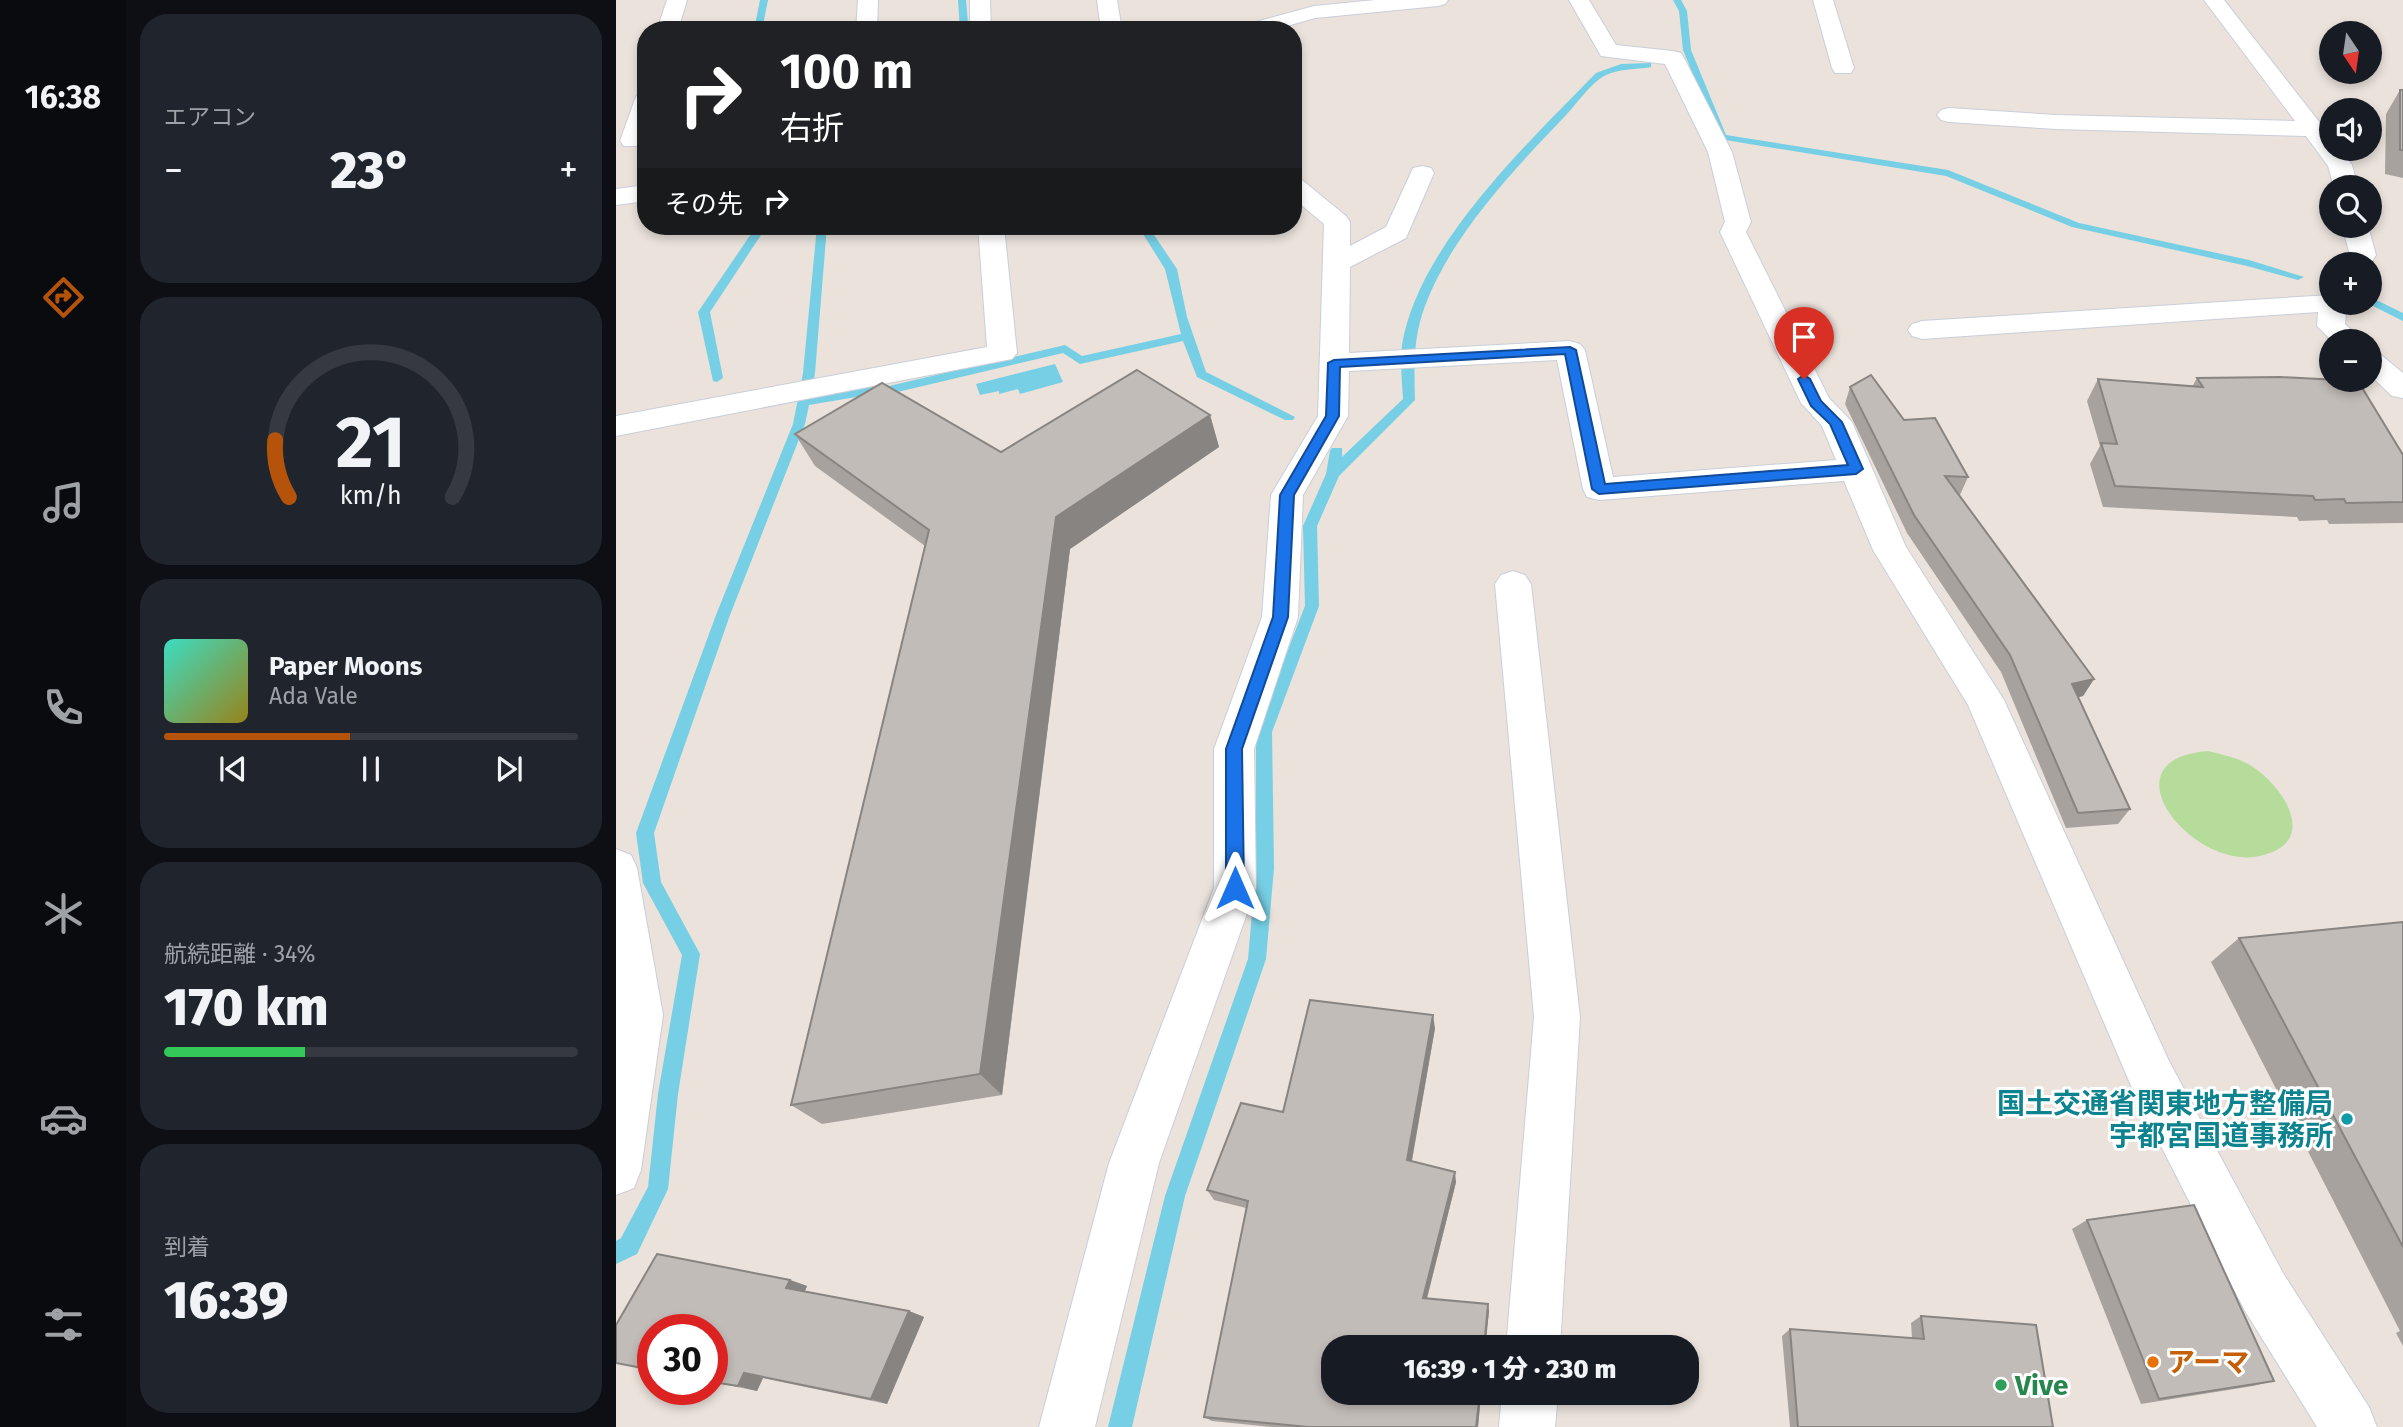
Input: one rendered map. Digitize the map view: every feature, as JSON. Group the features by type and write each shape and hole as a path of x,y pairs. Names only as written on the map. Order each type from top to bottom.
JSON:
{"street":[{"path":"670,21 677,0"},
{"path":"867,21 868,0"},
{"path":"980,0 981,21"},
{"path":"1107,0 1110,21"},
{"path":"1258,21 1314,12 1438,0"},
{"path":"1578,0 1609,51 1673,58 1720,152 1738,222 1733,232 1815,403 1836,422 1890,550 1985,700 2158,1089 2264,1292 2349,1427"},
{"path":"1823,0 1843,68"},
{"path":"2214,0 2340,165 2343,175"},
{"path":"1949,115 2056,122 2312,128"},
{"path":"637,126 632,141 637,140"},
{"path":"1336,263 1397,232 1422,173"},
{"path":"1067,1427 1134,1163 1235,888 1234,749 1280,617 1287,495 1333,416 1337,222 1302,193"},
{"path":"616,197 637,194"},
{"path":"616,426 1002,354 992,235"},
{"path":"1922,330 2319,304"},
{"path":"1334,363 1570,350 1599,489 1856,469"},
{"path":"2382,371 2403,389"},
{"path":"1513,584 1558,1017 1534,1335"},
{"path":"616,868 640,1015 616,1170"},
{"path":"1527,1427 1529,1405"}],"green space":[{"path":"2208,751 2248,764 2276,788 2291,815 2292,828 2288,840 2278,849 2260,856 2234,856 2208,847 2186,831 2169,812 2160,792 2162,773 2177,758"}],"water":[{"path":"1055,364 1063,382 1020,394 1018,389 980,395 976,384"}],"building":[{"path":"2400,90 2403,90 2403,150 2400,150"},
{"path":"1137,370 1210,415 1056,517 980,1074 791,1105 929,530 795,434 882,383 1001,452"},
{"path":"1871,375 1904,420 1935,418 1968,477 1945,476 2094,679 2072,684 2130,809 2078,813 2010,655 1914,515 1850,387"},
{"path":"2197,378 2319,379 2319,392 2365,392 2403,455 2403,502 2346,503 2344,499 2315,500 2313,496 2115,486 2101,443 2117,444 2098,379 2203,387"},
{"name":"国土交通省関東地方整備局 宇都宮国道事務所","path":"2403,922 2403,1247 2239,938"},
{"path":"1310,1000 1433,1015 1407,1160 1455,1172 1423,1298 1488,1304 1485,1335 1321,1335 1321,1405 1479,1405 1476,1427 1308,1427 1204,1417 1248,1201 1207,1190 1241,1103 1283,1112"},
{"path":"2194,1205 2274,1381 2159,1399 2087,1220"},
{"path":"657,1254 790,1280 786,1288 909,1311 871,1399 744,1373 738,1386 728,1384 728,1314 637,1314 637,1367 616,1363 616,1325"},
{"path":"1921,1316 2036,1325 2053,1427 1798,1427 1790,1329 1924,1339"}],"waterway":[{"path":"760,21 764,0"},
{"path":"962,0 963,21"},
{"path":"1677,0 1683,11 1687,50 1722,137 1948,173 2076,225 2249,263 2298,277"},
{"path":"1333,474 1409,400 1408,348 1419,306 1436,270 1459,234 1515,165 1599,75 1621,67 1648,65"},
{"path":"717,378 704,312 756,235"},
{"path":"616,1253 629,1246 658,1189 668,1094 691,954 652,883 645,833 723,615 799,424 809,373 821,235"},
{"path":"1149,235 1171,269 1188,336"},
{"path":"2382,307 2403,318"},
{"path":"804,402 880,389 889,390 1065,349 1080,360 1188,336"},
{"path":"1188,336 1201,374 1289,417"},
{"path":"1333,474 1337,451"},
{"path":"1120,1427 1175,1196 1257,959 1265,868 1264,732 1312,606 1310,526 1333,474"}],"place":[{"name":"国土交通省関東地方整備局 宇都宮国道事務所","path":"2347,1119"},
{"name":"アーマ","path":"2153,1362"},
{"name":"Vive","path":"2001,1385"}],"route":[{"path":"1235,888 1234,749 1280,617 1287,495 1333,416 1334,363 1570,350 1599,489 1856,469 1836,422 1815,403 1804,379"}]}
